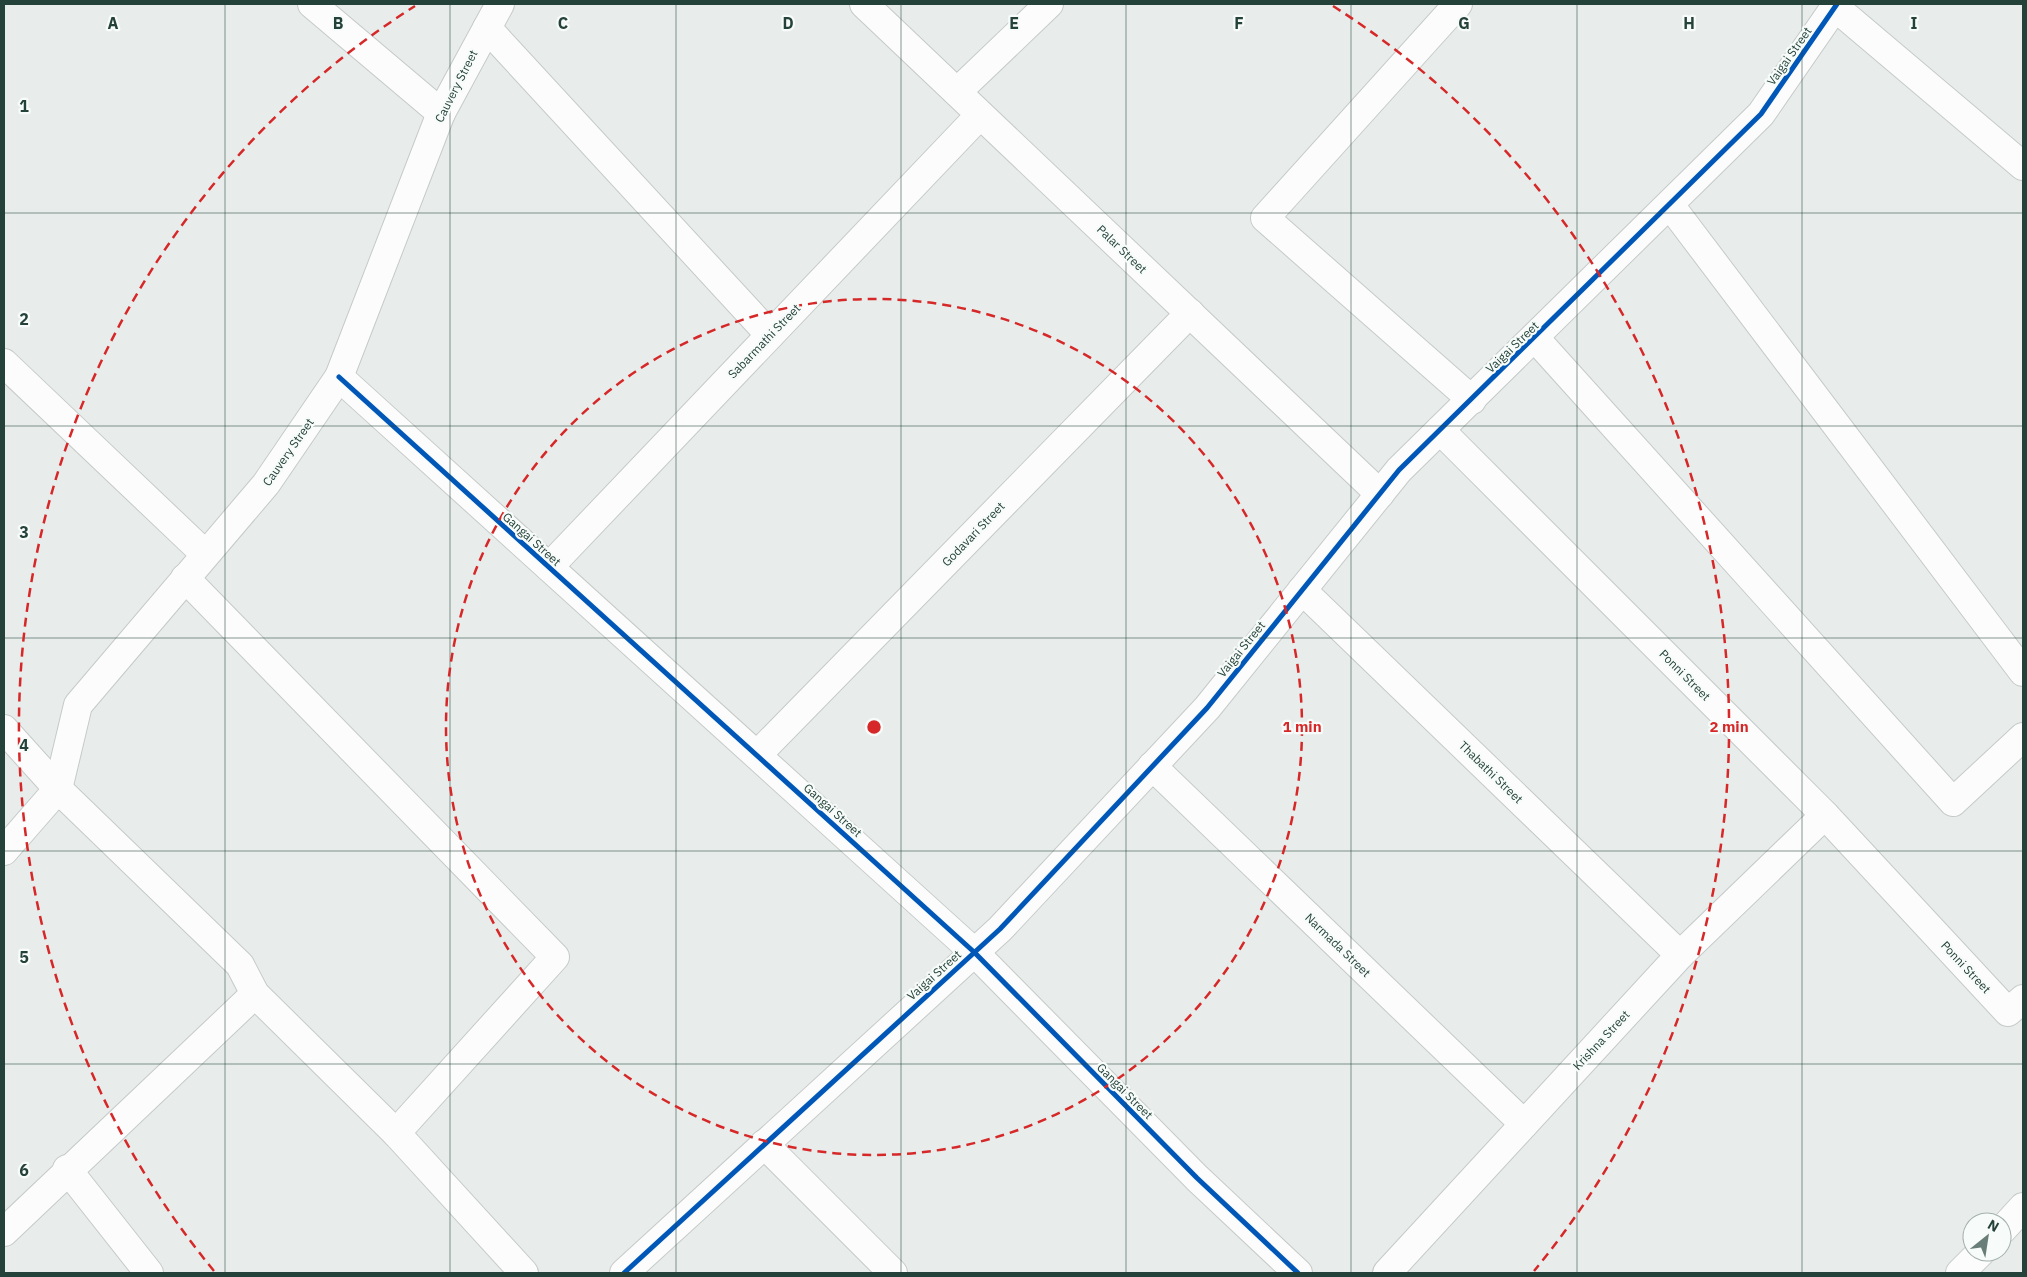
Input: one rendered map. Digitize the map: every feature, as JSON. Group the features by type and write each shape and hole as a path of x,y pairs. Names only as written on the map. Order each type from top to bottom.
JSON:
{"street":[{"path":"312,4 441,113"},
{"name":"Cauvery Street","path":"4,851 58,789 78,705 266,484 339,378 441,113 500,4"},
{"name":"Palar Street","path":"864,4 1380,494"},
{"path":"957,92 1049,4"},
{"path":"1458,4 1265,218 1472,400"},
{"path":"1836,5 2023,166"},
{"name":"Vaigai Street","path":"624,1273 1000,929 1207,708 1399,470 1761,114 1836,5"},
{"path":"486,28 770,335"},
{"name":"Sabarmathi Street","path":"549,567 980,115"},
{"path":"1670,205 2023,672"},
{"name":"Godavari Street","path":"757,755 1190,314"},
{"path":"1535,338 1953,802 2023,737"},
{"path":"4,362 205,554"},
{"name":"Gangai Street","path":"339,378 974,952 1198,1178 1298,1273"},
{"name":"Ponni Street","path":"1440,430 2016,1006"},
{"path":"185,578 555,957 396,1133"},
{"name":"Thabathi Street","path":"1302,590 1680,955"},
{"path":"4,729 58,789 240,964 255,994 396,1133 524,1273"},
{"name":"Narmada Street","path":"1152,766 1524,1124"},
{"name":"Krishna Street","path":"1386,1273 1680,955 1826,815"},
{"path":"4,1232 68,1169 255,994"},
{"path":"764,1144 894,1273"},
{"path":"68,1169 149,1273"},
{"path":"2012,1219 2023,1207"},
{"path":"1960,1273 1971,1262"}],"cycle path":[{"path":"624,1273 1000,929 1207,708 1399,470 1761,114 1837,4"},
{"path":"339,377 974,952 1197,1178 1298,1273"}]}
